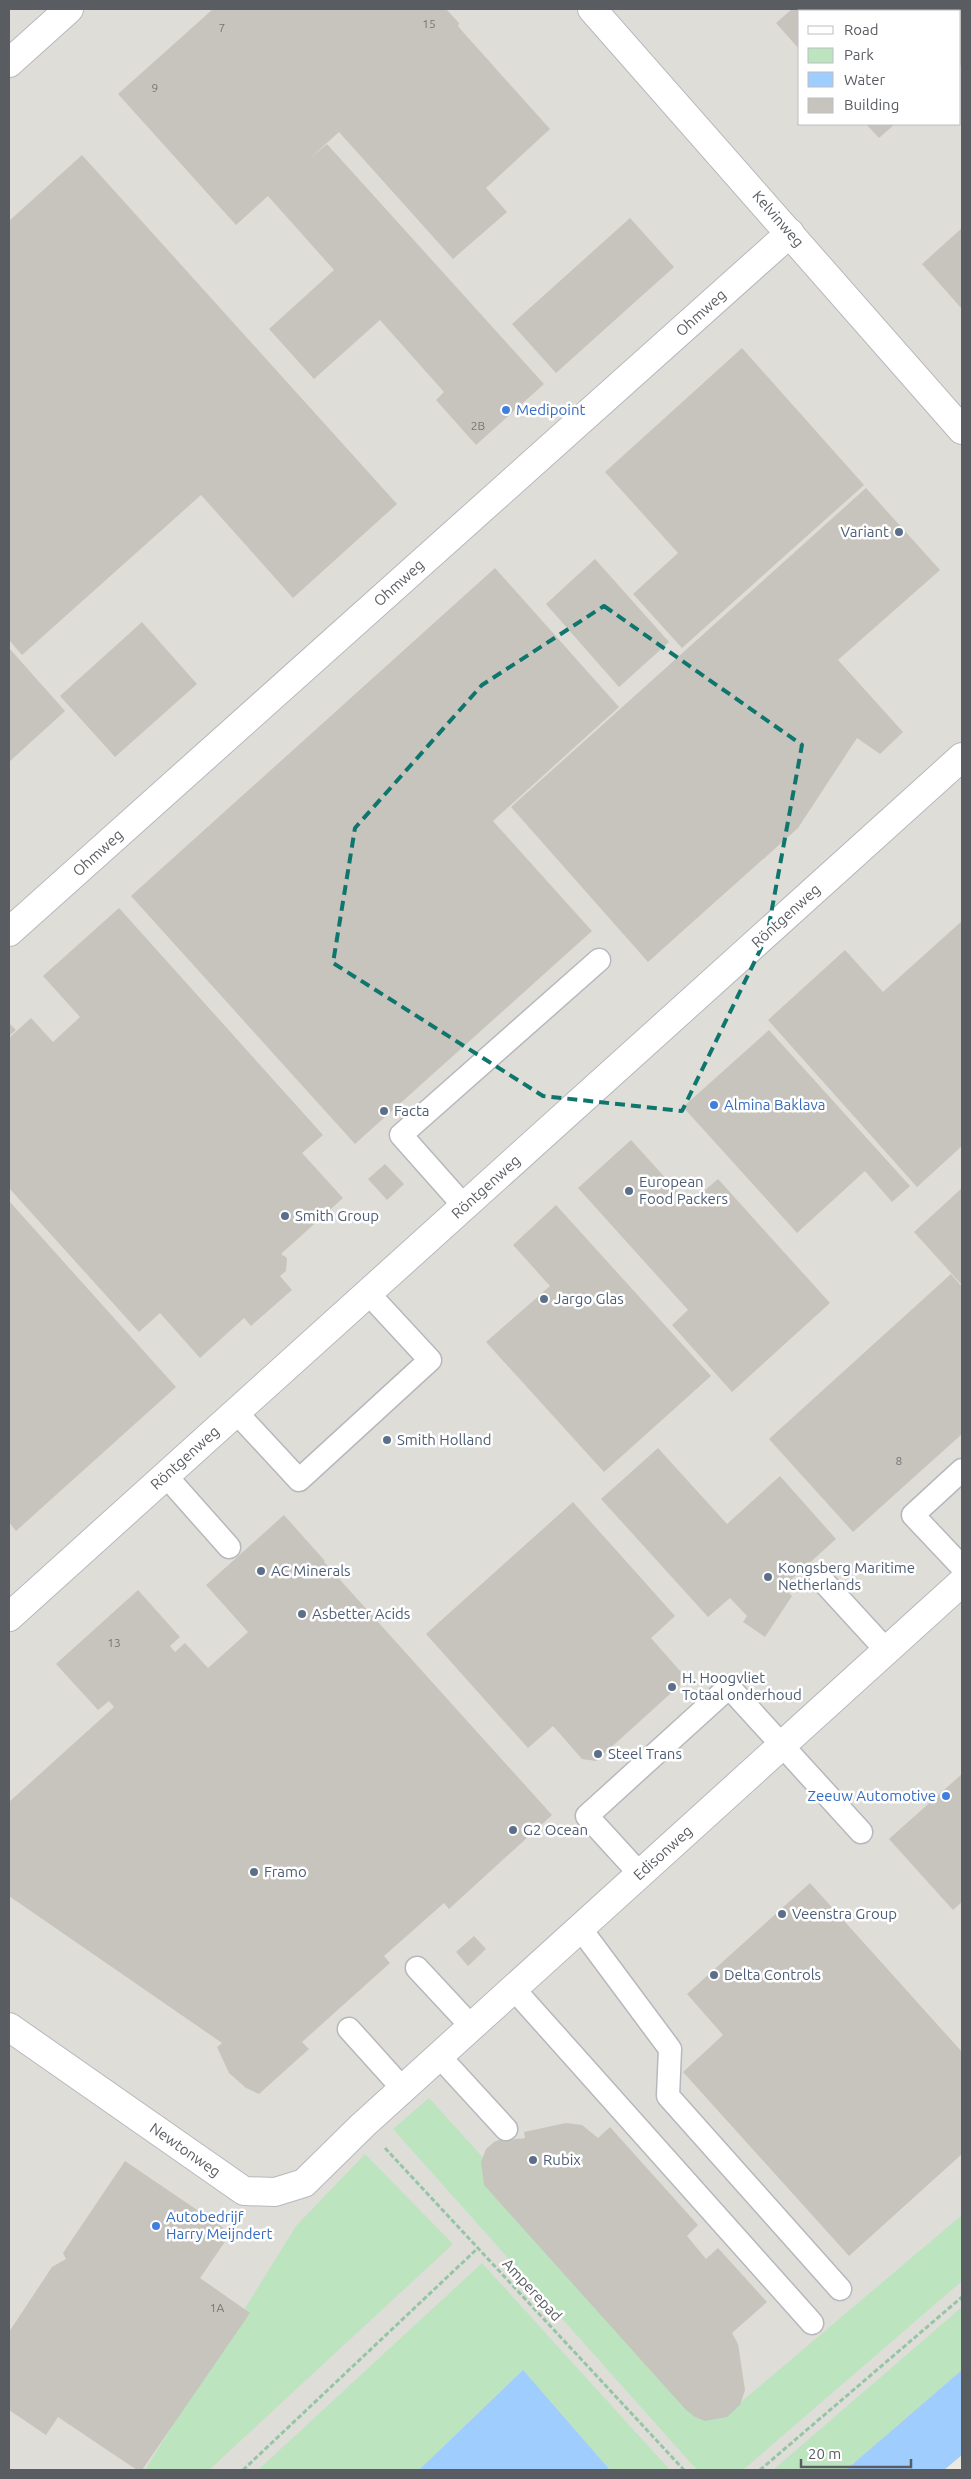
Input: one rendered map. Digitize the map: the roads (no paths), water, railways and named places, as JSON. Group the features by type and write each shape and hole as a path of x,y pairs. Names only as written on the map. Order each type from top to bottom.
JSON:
{"street":[{"path":"9,63 69,9"},
{"name":"Kelvinweg","path":"592,9 962,430"},
{"name":"Ohmweg","path":"9,932 790,233"},
{"name":"Röntgenweg","path":"9,1617 962,757"},
{"name":"Edisonweg","path":"363,2125 962,1582"},
{"name":"Newtonweg","path":"9,2026 244,2191 275,2192 304,2183 363,2125"}],"lane":[{"path":"464,1206 401,1135 599,960"},
{"path":"236,1412 299,1480 430,1360 368,1293"},
{"path":"962,1470 914,1514 962,1567"},
{"path":"166,1476 229,1547"},
{"path":"821,1579 887,1650"},
{"path":"640,1874 587,1816 729,1687 861,1832"},
{"path":"580,1928 670,2049 668,2096 840,2289"},
{"path":"417,1968 472,2026"},
{"path":"514,1988 812,2323"},
{"path":"349,2029 403,2089"},
{"path":"439,2056 506,2129"}],"water":[{"path":"523,2370 610,2470 419,2470"},
{"path":"962,2370 962,2455 944,2470 846,2470"}],"place":[{"name":"Medipoint","path":"506,410"},
{"name":"Variant","path":"899,532"},
{"name":"Almina Baklava","path":"714,1105"},
{"name":"Facta","path":"384,1111"},
{"name":"European Food Packers","path":"629,1191"},
{"name":"Smith Group","path":"285,1216"},
{"name":"Jargo Glas","path":"544,1299"},
{"name":"Smith Holland","path":"387,1440"},
{"name":"AC Minerals","path":"261,1571"},
{"name":"Kongsberg Maritime Netherlands","path":"768,1577"},
{"name":"Asbetter Acids","path":"302,1614"},
{"name":"H. Hoogvliet Totaal onderhoud","path":"672,1687"},
{"name":"Steel Trans","path":"598,1754"},
{"name":"Zeeuw Automotive","path":"946,1796"},
{"name":"G2 Ocean","path":"513,1830"},
{"name":"Framo","path":"254,1872"},
{"name":"Veenstra Group","path":"782,1914"},
{"name":"Delta Controls","path":"714,1975"},
{"name":"Rubix","path":"533,2160"},
{"name":"Autobedrijf Harry Meijndert","path":"156,2226"}]}
